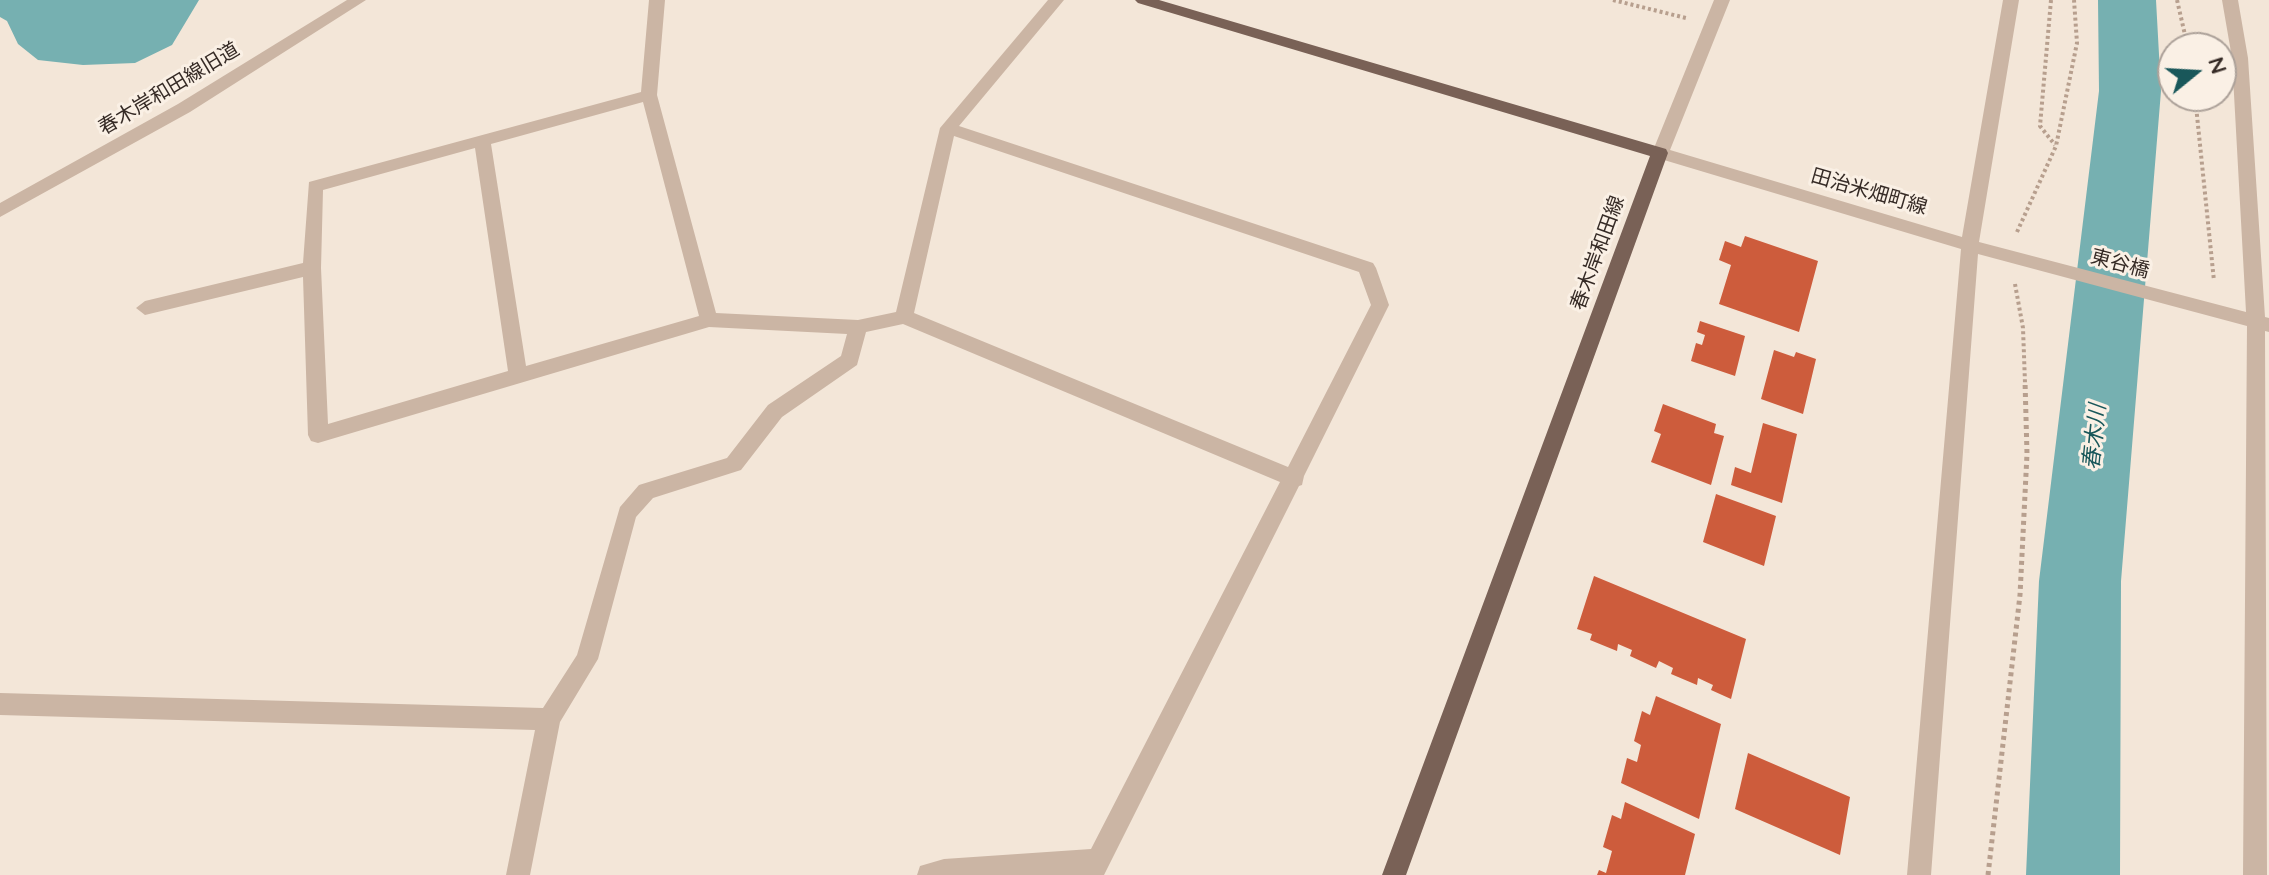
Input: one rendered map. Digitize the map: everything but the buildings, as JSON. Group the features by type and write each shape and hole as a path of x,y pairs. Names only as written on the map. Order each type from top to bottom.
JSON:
{"main road":[{"path":"1143,0 1660,153"},
{"name":"春木岸和田線","path":"1394,875 1660,153"}],"street":[{"name":"春木岸和田線旧道","path":"0,211 184,108 358,0"},
{"path":"657,0 649,95 709,320"},
{"path":"904,317 948,128 1056,0"},
{"path":"1660,153 1722,0"},
{"path":"1919,875 1970,244 2011,0"},
{"path":"2230,0 2240,58 2262,324 2255,875"},
{"path":"649,95 315,186 312,268 318,435 709,320 858,327 904,317 1295,479"},
{"path":"929,875 944,871 1094,868 1295,479 1380,305 1367,268 948,128"},
{"path":"482,142 518,374"},
{"name":"田治米畑町線","path":"1660,153 2066,272"},
{"path":"145,308 312,268"},
{"name":"東谷橋","path":"2066,272 2217,313"},
{"path":"2217,313 2262,324"},
{"path":"518,875 549,719 587,659 627,513 646,491 734,464 775,411 850,360 858,327"},
{"path":"0,704 549,719"}],"path":[{"path":"1613,0 1711,25"},
{"path":"2051,0 2040,126 2056,146"},
{"path":"1988,875 2020,595 2027,454 2023,328 2009,257 2020,222 2036,194 2056,146 2077,43 2074,0"},
{"path":"2177,0 2184,32"},
{"path":"2197,112 2217,313"}],"water":[{"path":"0,0 199,0 172,45 135,63 83,65 38,60 18,44 7,21 0,17"}],"waterway":[{"name":"春木川","path":"2073,875 2080,581 2130,91 2127,0"}]}
